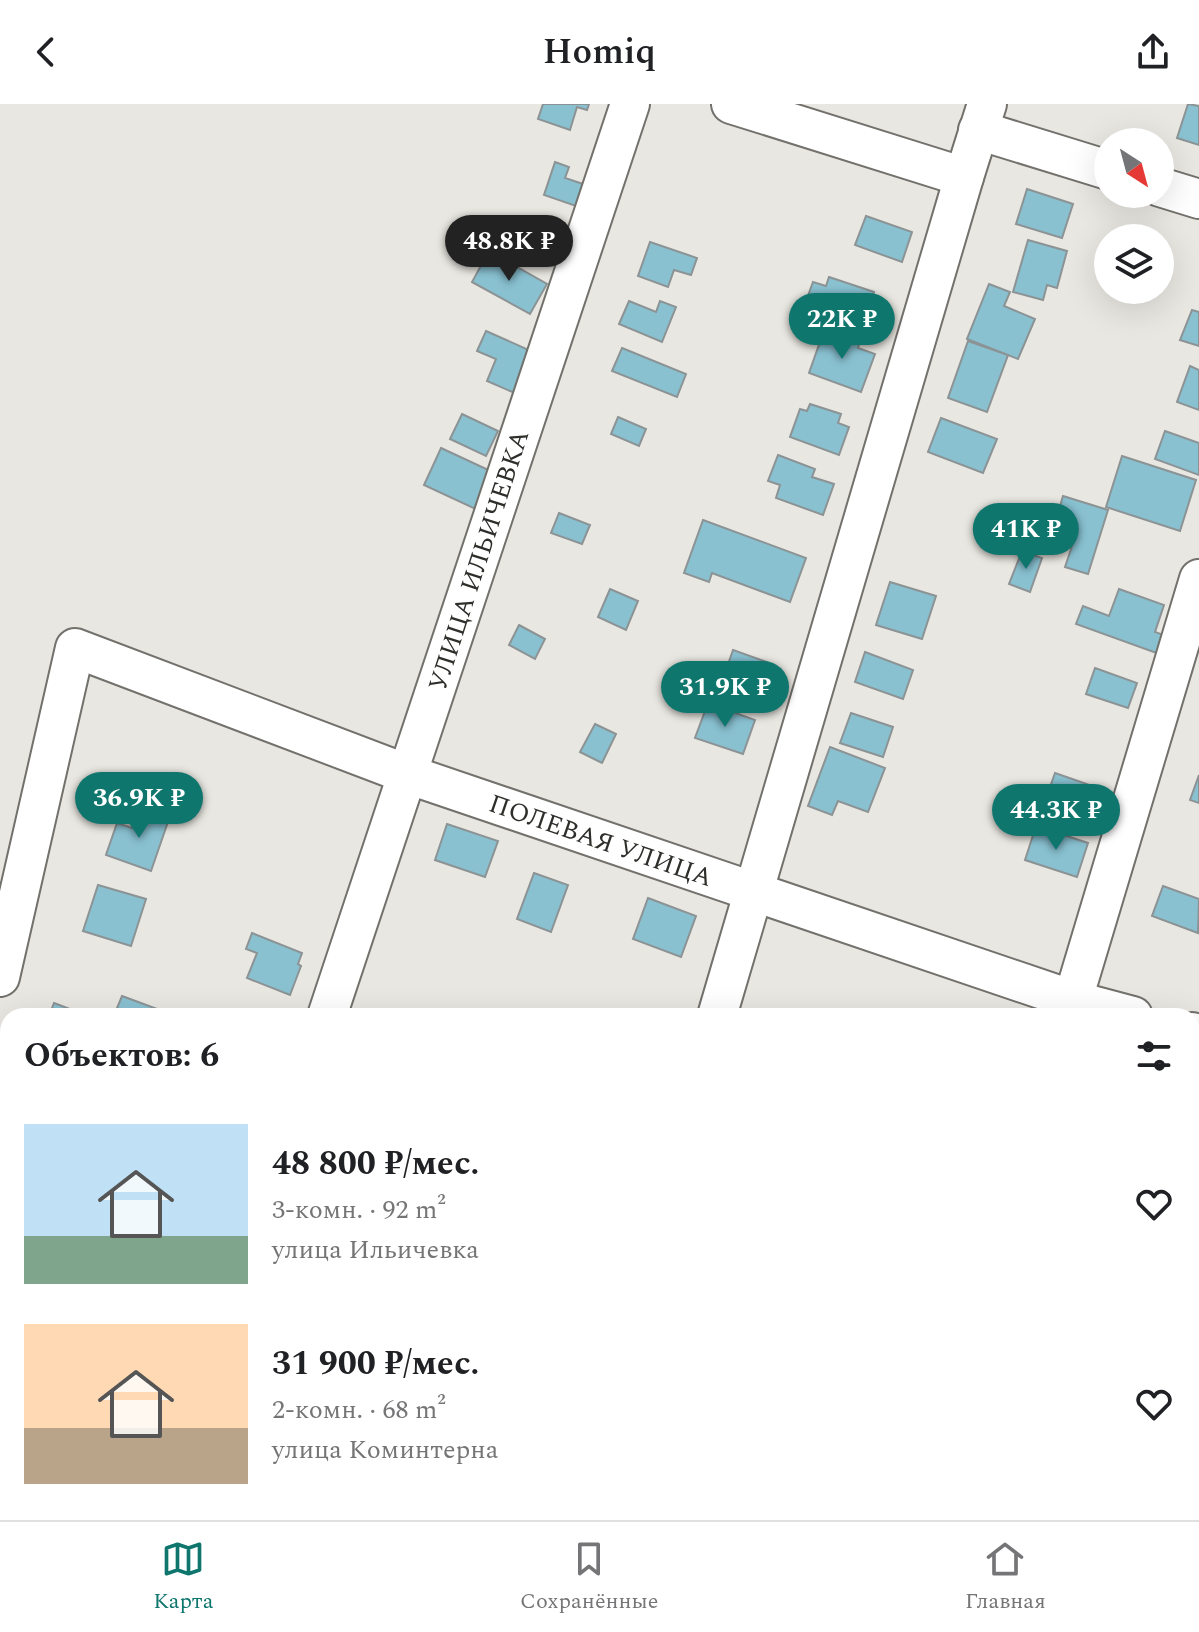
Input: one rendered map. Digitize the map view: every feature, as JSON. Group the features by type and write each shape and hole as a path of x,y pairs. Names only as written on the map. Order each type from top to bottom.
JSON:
{"street":[{"name":"УЛИЦА ИЛЬИЧЕВКА","path":"330,1008 630,104"},
{"path":"731,104 964,177"},
{"path":"719,1008 982,117 1094,164"},
{"path":"1174,191 1199,199"},
{"path":"1071,1008 1199,579"},
{"name":"ПОЛЕВАЯ УЛИЦА","path":"0,977 75,648 407,774 754,892 1071,1008"}],"building":[{"path":"543,104 589,104 587,110 577,107 570,130 538,119"},
{"path":"1188,104 1199,106 1199,145 1177,138"},
{"path":"555,162 569,167 565,178 586,185 579,207 544,195"},
{"path":"1027,189 1073,204 1062,238 1016,224"},
{"path":"866,216 912,232 902,262 855,245"},
{"path":"1028,240 1067,251 1057,288 1047,285 1043,300 1013,292"},
{"path":"650,242 697,258 691,275 674,270 668,287 638,276"},
{"path":"489,251 547,284 530,314 472,282"},
{"path":"829,277 874,292 865,320 806,301 813,282 826,286"},
{"path":"989,284 1010,292 1004,306 1035,319 1018,359 967,339"},
{"path":"629,301 656,312 660,301 676,307 662,342 619,324"},
{"path":"1192,310 1199,312 1199,346 1180,340"},
{"path":"832,329 861,339 858,348 875,354 861,392 809,373 821,339 828,341"},
{"path":"486,331 531,351 517,394 487,381 496,359 477,351"},
{"path":"968,341 1008,355 987,412 948,398"},
{"path":"622,348 686,374 677,397 612,371"},
{"path":"1190,366 1199,370 1199,410 1177,402"},
{"path":"810,404 841,414 838,423 849,427 839,455 790,437 800,409 807,411"},
{"path":"462,414 498,431 486,456 450,439"},
{"path":"618,417 646,429 639,446 611,434"},
{"path":"941,418 997,439 983,473 928,452"},
{"path":"1165,431 1199,443 1199,475 1155,459"},
{"path":"441,448 497,474 480,511 424,485"},
{"path":"778,455 815,469 812,477 834,484 823,515 776,498 780,485 768,481"},
{"path":"1122,456 1196,480 1180,531 1106,507"},
{"path":"1063,496 1108,510 1088,574 1065,567 1073,543 1051,536"},
{"path":"559,513 590,525 582,544 551,533"},
{"path":"703,520 806,558 790,602 712,573 709,582 684,573"},
{"path":"1022,551 1042,558 1030,592 1009,584"},
{"path":"890,582 936,596 922,639 876,625"},
{"path":"610,589 638,601 626,630 598,617"},
{"path":"1119,589 1164,605 1155,632 1169,637 1162,655 1076,624 1083,606 1109,616"},
{"path":"519,625 545,639 535,659 509,645"},
{"path":"733,650 767,662 752,704 718,693"},
{"path":"865,652 913,670 903,699 855,682"},
{"path":"1095,668 1137,683 1128,708 1086,694"},
{"path":"708,703 755,720 743,754 695,738"},
{"path":"851,713 893,727 883,757 840,743"},
{"path":"595,724 616,734 602,763 580,752"},
{"path":"830,747 885,768 868,812 838,801 832,815 808,806"},
{"path":"1055,773 1107,791 1096,824 1043,807"},
{"path":"1199,775 1199,803 1190,800"},
{"path":"139,809 169,819 151,871 106,855 117,823 132,828"},
{"path":"447,824 498,841 485,877 435,860"},
{"path":"1036,826 1088,843 1077,877 1025,860"},
{"path":"534,873 568,885 551,932 517,919"},
{"path":"98,885 146,899 131,946 83,931"},
{"path":"1163,886 1199,899 1198,933 1152,916"},
{"path":"648,898 696,916 681,957 633,939"},
{"path":"252,933 302,953 298,964 301,966 290,995 247,978 257,953 246,949"},
{"path":"122,996 155,1008 117,1008"}]}
